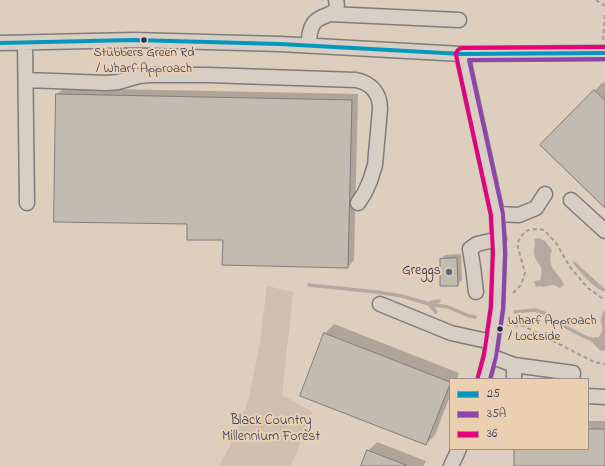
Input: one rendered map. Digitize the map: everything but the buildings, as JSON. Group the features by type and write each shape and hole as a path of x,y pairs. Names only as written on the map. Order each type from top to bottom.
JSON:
{"street":[{"path":"309,45 310,33 314,22 334,12 337,4 336,0"},
{"path":"330,14 459,20"},
{"path":"0,43 134,40 309,45 462,54 603,53"},
{"path":"25,43 27,203"},
{"path":"462,54 497,214 500,253 495,324 490,356 484,378"},
{"path":"26,80 107,84 139,76 150,75 208,75 356,80 363,82 369,85 378,95 380,109 375,165 367,188 358,203"},
{"path":"497,214 519,215 536,208 544,194"},
{"path":"571,200 605,231"},
{"path":"476,292 470,249 477,244 498,239"},
{"path":"380,304 450,333 492,342"},
{"path":"490,356 514,365 573,373 572,378"},
{"path":"514,365 514,378"},
{"path":"589,396 605,398"},
{"path":"453,465 459,450"}],"path":[{"path":"596,0 605,6"},
{"path":"603,53 605,14"},
{"path":"513,293 521,285 525,273 517,244 522,234 531,229 544,230 556,243 570,267 588,288 602,298 605,298"},
{"path":"495,324 524,326 594,362 605,364"}],"green space":[{"name":"Black Country Millennium Forest","path":"267,286 293,292 282,395 313,412 291,466 219,466 231,444 249,398 260,343"}],"shaded area":[{"path":"538,238 545,241 552,250 550,256 551,265 564,284 560,288 554,285 536,287 534,281 540,280 542,275 541,268 536,260 534,252 534,239"},
{"path":"574,261 605,289 604,292 587,279 573,263"},
{"path":"605,309 605,350 601,351 587,338 599,337 601,334 601,317"}],"waterway":[{"path":"309,285 402,296 429,304 448,307 475,317"},
{"path":"436,312 429,304 439,301"},
{"path":"515,312 535,310 544,313 558,323 591,339"}],"transit line":[{"name":"25","path":"0,43 134,40 280,44 462,54 605,53"},
{"name":"36","path":"478,377 484,355 491,307 493,253 491,215 456,52 462,48 605,47"},
{"name":"35A","path":"490,378 496,357 503,308 505,253 503,214 469,60 605,59"}],"place":[{"name":"Stubbers Green Rd / Wharf Approach","path":"144,40"},
{"name":"Greggs","path":"449,272"},
{"name":"Wharf Approach / Lockside","path":"500,329"}]}
